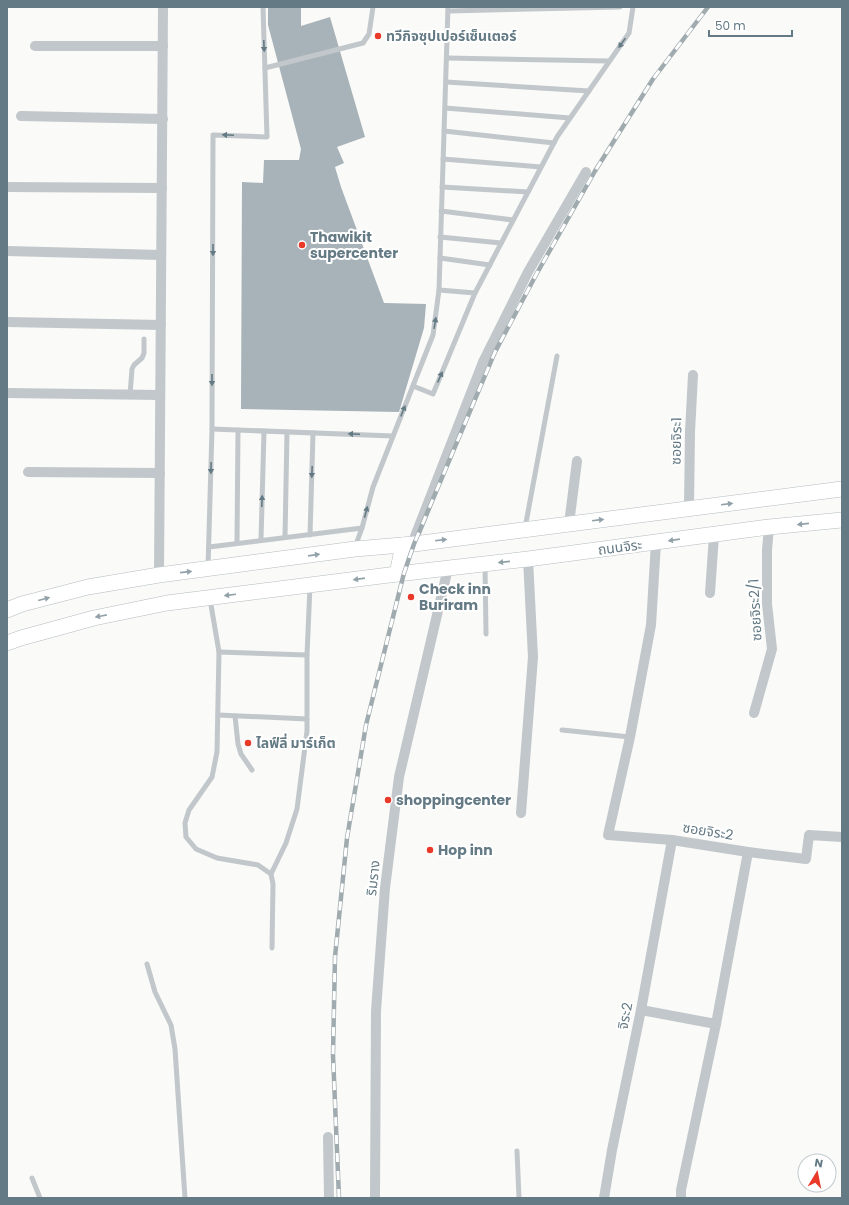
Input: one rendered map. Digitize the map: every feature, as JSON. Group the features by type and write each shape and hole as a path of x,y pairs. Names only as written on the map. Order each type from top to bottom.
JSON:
{"main road":[{"path":"7,610 22,604 88,588 159,575 208,570 355,549 570,524 842,489"},
{"name":"ถนนจิระ","path":"7,643 94,618 167,603 842,520"},
{"path":"397,574 407,544"}],"street":[{"path":"159,575 163,7"},
{"path":"35,46 163,46"},
{"path":"21,116 162,119"},
{"path":"407,544 483,362 528,272 586,172"},
{"path":"7,187 162,188"},
{"path":"7,251 161,254"},
{"path":"7,322 161,325"},
{"name":"ซอยจิระ1","path":"689,508 690,432 693,375"},
{"path":"7,393 160,395"},
{"path":"570,524 577,461"},
{"path":"28,472 160,473"},
{"name":"ซอยจิระ2/1","path":"754,713 772,649 767,604 767,550 769,528"},
{"path":"710,593 714,535"},
{"name":"ซอยจิระ2","path":"656,543 651,625 630,737 608,835 672,840 748,852 716,1024 681,1190 681,1198"},
{"path":"521,813 533,657 528,559"},
{"name":"ริมราง","path":"375,1198 376,1011 385,888 399,777 448,568"},
{"path":"748,852 806,859 809,835 842,837"},
{"name":"จิระ2","path":"604,1198 612,1150 641,1010 672,840"},
{"path":"641,1010 716,1024"},
{"path":"328,1137 329,1198"}],"lane":[{"path":"208,570 212,429 213,135 267,137 263,7"},
{"path":"265,68 363,43 369,34 373,7"},
{"path":"355,549 373,487 433,335 439,290 448,9 620,7"},
{"path":"413,386 432,394 475,293 554,143 629,33 633,7"},
{"path":"447,58 610,61"},
{"path":"446,82 589,91"},
{"path":"445,108 570,118"},
{"path":"444,131 554,143"},
{"path":"443,159 541,167"},
{"path":"442,187 528,192"},
{"path":"441,212 513,220"},
{"path":"440,237 501,243"},
{"path":"440,258 490,265"},
{"path":"439,290 475,293"},
{"path":"130,395 132,369 134,365 142,358 144,353 144,338"},
{"path":"525,529 557,356"},
{"path":"212,429 392,436"},
{"path":"237,543 238,430"},
{"path":"261,540 264,431"},
{"path":"285,537 287,432"},
{"path":"310,534 313,433"},
{"path":"209,546 362,528"},
{"path":"485,564 486,634"},
{"path":"272,948 273,884 271,874 286,843 297,809 307,719 307,654 310,585"},
{"path":"210,598 219,652 217,752 212,777 189,810 185,823 186,837 196,849 217,858 258,865 271,874"},
{"path":"219,652 307,654"},
{"path":"218,715 307,719"},
{"path":"235,716 238,744 241,754 252,770"},
{"path":"562,730 630,737"},
{"path":"147,964 155,992 171,1026 175,1050 185,1198"},
{"path":"517,1151 519,1198"},
{"path":"32,1178 40,1198"}],"building":[{"name":"Thawikit supercenter","path":"268,7 301,7 301,26 330,17 365,137 337,147 344,163 335,167 341,187 384,303 426,304 424,328 399,412 241,409 242,182 263,183 264,160 299,160 301,149 268,25"}],"railway":[{"path":"339,1198 333,1055 335,957 347,838 366,725 404,573 414,544 495,352 537,273 595,171 653,79 708,7"}],"place":[{"name":"ทวีกิจซุปเปอร์เซ็นเตอร์","path":"378,36"},
{"name":"Thawikit supercenter","path":"302,245"},
{"name":"Check inn Buriram","path":"411,597"},
{"name":"ไลฟ์ลี่ มาร์เก็ต","path":"248,743"},
{"name":"shoppingcenter","path":"388,800"},
{"name":"Hop inn","path":"430,850"}]}
